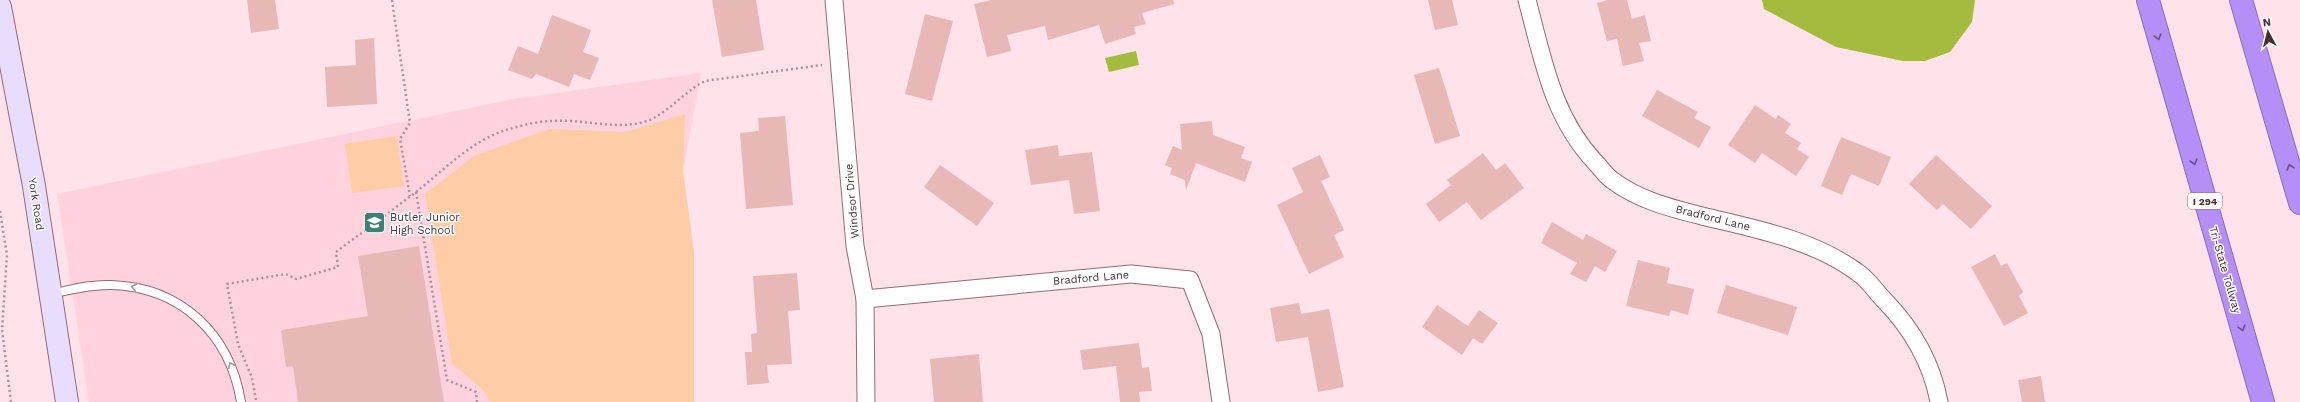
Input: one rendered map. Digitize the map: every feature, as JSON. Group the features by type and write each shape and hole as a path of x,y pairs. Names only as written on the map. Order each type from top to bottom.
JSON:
{"highway":[{"name":"Tri-State Tollway","path":"2148,0 2263,402"},
{"path":"2242,0 2300,203"},
{"path":"2253,0 2279,130"}],"main road":[{"name":"York Road","path":"0,7 34,186 67,402"}],"street":[{"name":"Windsor Drive","path":"834,0 856,246 865,299 866,402"},
{"name":"Bradford Lane","path":"1527,0 1549,83 1559,110 1570,132 1583,150 1612,180 1666,206 1790,238 1820,250 1858,272 1898,314 1909,329 1926,361 1939,402"},
{"name":"Bradford Lane","path":"865,299 1131,274 1190,280 1211,334 1220,402"}],"lane":[{"path":"50,294 109,285 129,286 166,297 199,319 213,333 232,367 241,402"}],"path":[{"path":"392,0 410,123 400,139 410,196"},
{"path":"256,402 252,378 238,344 227,284 286,274 296,279 338,267 336,252 416,192 458,156 502,131 531,123 554,121 625,126 646,121 665,110 692,88 704,82 840,62"},
{"path":"416,192 447,380 476,392 477,402"},
{"path":"0,211 7,255 2,330 11,402"}],"shaded area":[{"path":"1762,0 1975,0 1972,22 1950,52 1925,61 1903,61 1836,47 1764,9"},
{"path":"1136,51 1139,65 1109,72 1105,58"},
{"name":"Butler Junior High School","path":"701,73 683,171 694,253 694,402 89,402 57,194 513,99"},
{"path":"685,114 683,171 694,253 694,402 490,402 484,391 452,363 425,194 474,156 549,129 626,132"},
{"path":"397,136 404,186 352,193 345,144"}],"building":[{"path":"247,0 275,0 279,29 251,33"},
{"path":"712,0 756,0 764,50 722,57"},
{"path":"992,0 1173,0 1174,4 1142,13 1146,24 1134,27 1136,34 1105,44 1099,25 1048,40 1045,26 1007,35 1011,51 987,57 974,4"},
{"path":"1428,0 1452,0 1458,25 1435,30"},
{"path":"1608,0 1627,0 1632,19 1645,15 1651,41 1639,43 1644,61 1623,66 1617,39 1607,41 1597,3"},
{"path":"925,14 953,21 932,101 905,94"},
{"path":"552,15 591,30 583,52 599,58 590,80 574,74 569,87 536,74 532,79 508,70 518,46 538,54"},
{"path":"374,38 377,104 327,107 325,67 356,65 355,40"},
{"path":"1439,68 1460,136 1435,144 1414,75"},
{"path":"1657,90 1698,112 1694,118 1711,127 1699,148 1642,116"},
{"path":"1755,105 1776,119 1778,115 1791,124 1785,133 1801,143 1797,149 1809,157 1796,176 1762,153 1755,163 1728,145"},
{"path":"785,116 793,205 746,209 740,133 759,131 758,118"},
{"path":"1212,121 1213,135 1245,147 1241,158 1252,162 1245,182 1196,163 1186,190 1185,180 1170,174 1172,168 1165,165 1173,146 1182,150 1180,124"},
{"path":"1841,137 1891,157 1879,186 1851,174 1842,195 1821,186"},
{"path":"1058,145 1059,156 1092,152 1100,211 1074,214 1069,180 1031,185 1025,150"},
{"path":"1483,153 1496,170 1505,163 1524,188 1481,220 1467,202 1439,222 1426,204 1451,185 1447,180"},
{"path":"1320,155 1330,177 1321,181 1344,230 1334,235 1344,257 1309,274 1277,205 1303,192 1292,168"},
{"path":"1936,155 1992,206 1971,229 1943,204 1937,210 1909,184"},
{"path":"940,165 994,203 977,226 924,187"},
{"path":"1552,222 1583,240 1586,234 1617,251 1605,272 1595,266 1586,282 1570,274 1577,263 1541,243"},
{"path":"419,246 444,402 298,402 293,366 286,367 281,330 368,316 358,256"},
{"path":"1995,254 2001,266 2007,263 2023,292 2019,296 2028,313 2004,326 1971,267"},
{"path":"1638,260 1670,268 1667,283 1694,289 1688,315 1671,310 1669,316 1626,306"},
{"path":"797,273 800,310 788,311 792,364 767,365 769,383 747,385 745,352 752,352 751,334 757,333 753,276"},
{"path":"1726,285 1797,307 1788,335 1717,313"},
{"path":"1299,303 1301,314 1329,309 1344,387 1318,392 1308,337 1276,342 1270,308"},
{"path":"1437,305 1468,326 1479,310 1498,323 1482,344 1473,338 1462,355 1422,327"},
{"path":"1139,343 1142,368 1149,367 1152,391 1139,392 1140,402 1120,402 1116,366 1083,370 1080,350"},
{"path":"979,354 983,402 934,402 930,359"},
{"path":"2041,376 2045,402 2022,402 2018,380"}],"place":[{"name":"Butler Junior High School","path":"375,223"}]}
